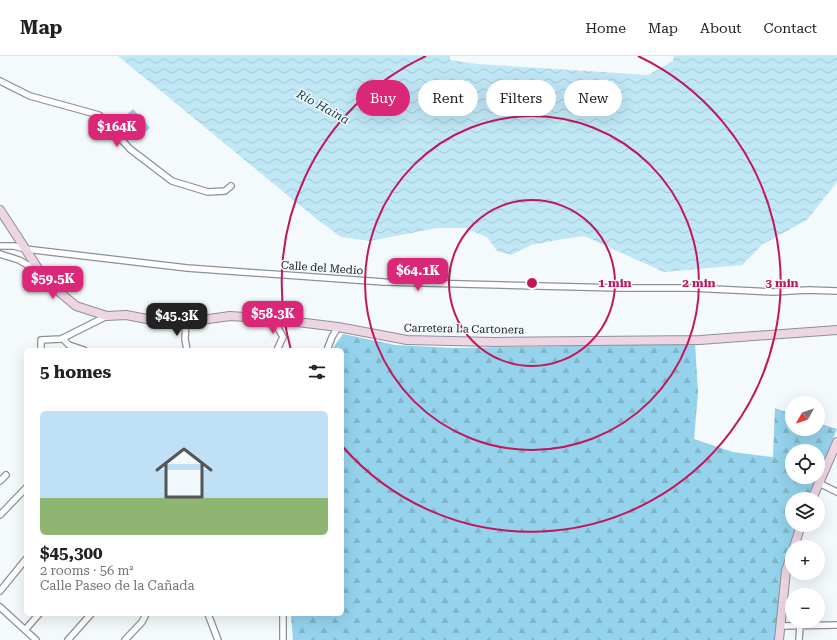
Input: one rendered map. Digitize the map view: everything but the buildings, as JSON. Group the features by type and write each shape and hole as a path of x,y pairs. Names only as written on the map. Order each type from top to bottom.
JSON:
{"street":[{"path":"0,80 30,96 99,115 130,149 172,181 208,192 225,191 231,186"},
{"name":"Carretera La Cartonera","path":"0,210 41,273 57,290 76,306 107,316 126,315 173,324 230,316 274,319 338,327 407,340 495,342 700,340 837,330"},
{"name":"Calle del Medio","path":"0,246 14,246 25,249 187,268 361,281 613,288 691,288 773,292 808,290 837,291"},
{"path":"0,254 19,260 41,273"},
{"path":"41,348 41,340 63,339 107,316"},
{"path":"274,319 283,337 279,348"},
{"path":"186,322 185,339 187,348"},
{"path":"328,348 338,327"},
{"path":"63,339 69,345 78,348"},
{"path":"825,468 837,442"},
{"path":"0,481 6,475"},
{"path":"820,484 837,492"},
{"path":"0,515 24,490"},
{"path":"0,591 24,561"},
{"path":"779,640 785,580"},
{"path":"0,607 36,640"},
{"path":"25,630 37,616"},
{"path":"68,640 89,616"},
{"path":"125,640 142,622 145,616"},
{"path":"209,616 218,640"},
{"path":"283,616 283,640"},
{"path":"825,625 837,625"},
{"path":"799,640 800,628"}],"green space":[{"path":"133,109 150,128 138,138 122,119"},
{"path":"343,334 395,345 454,348 695,344 698,393 694,439 733,452 773,457 775,408 785,412 785,436 825,436 825,425 837,429 825,458 825,444 785,444 785,484 814,484 811,492 785,492 785,532 795,532 793,540 785,540 785,566 780,589 775,640 293,640 291,616 344,616 344,348 333,348"}],"water":[{"name":"Río Haina","path":"118,56 450,56 450,60 477,64 648,75 673,61 674,56 837,56 837,182 807,220 763,244 742,265 664,272 584,236 531,245 511,255 497,251 487,237 465,228 437,228 370,241 341,237 319,221"}]}
